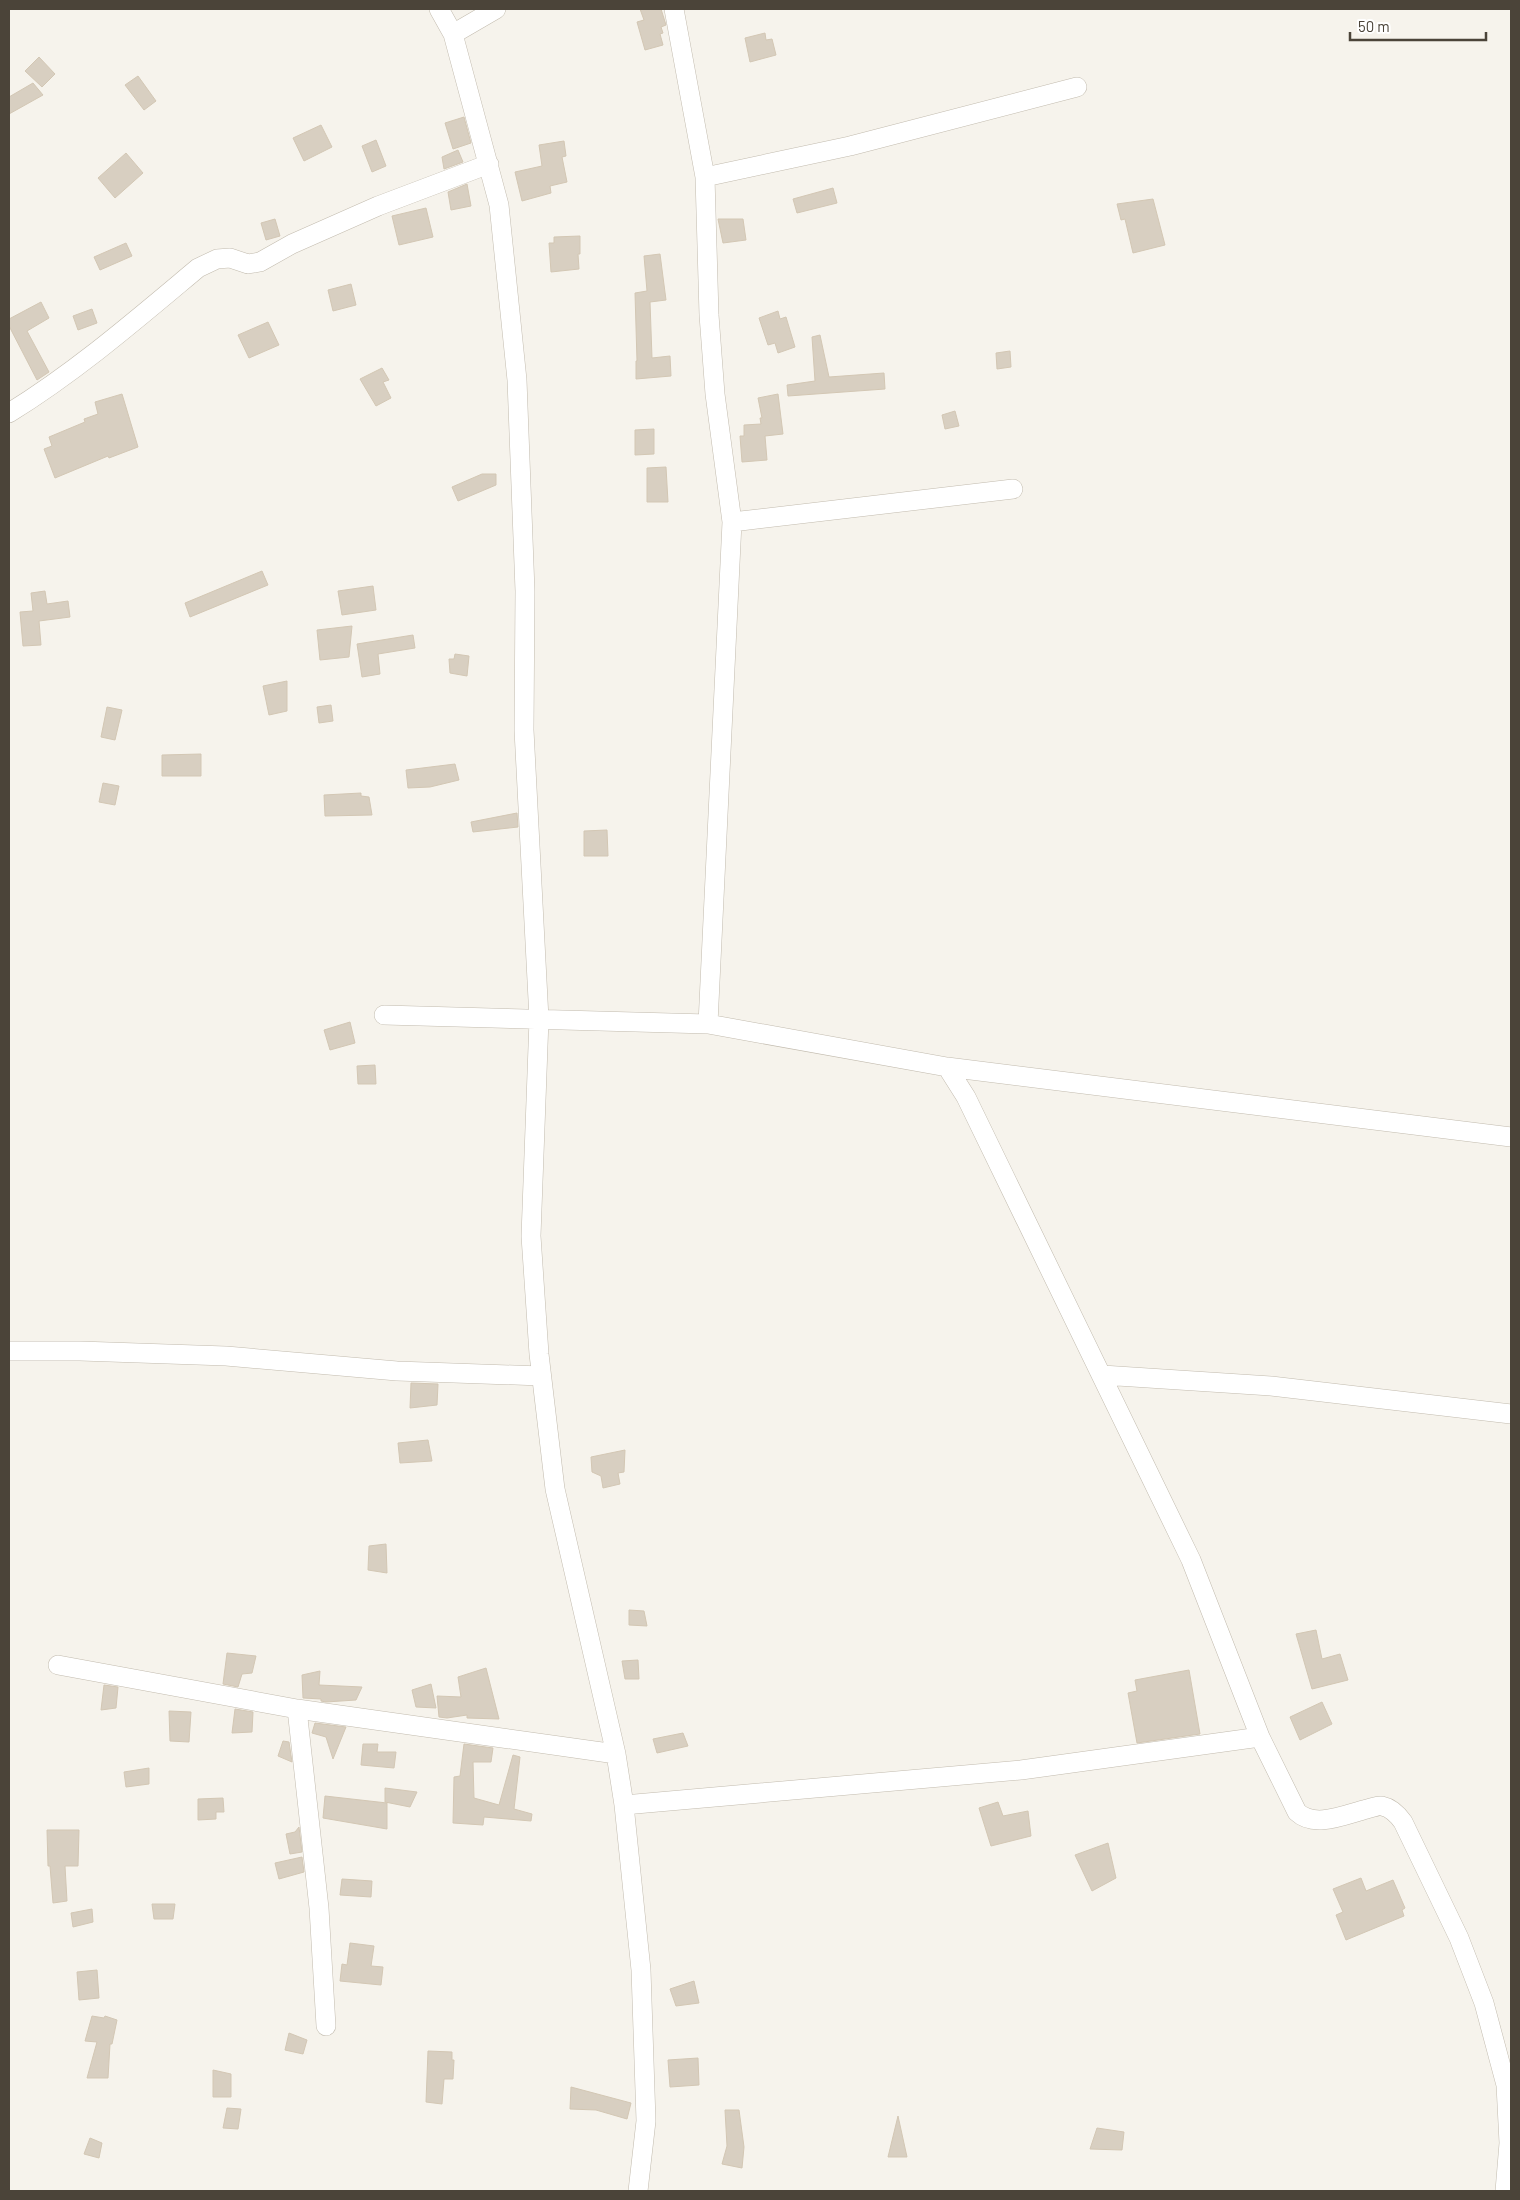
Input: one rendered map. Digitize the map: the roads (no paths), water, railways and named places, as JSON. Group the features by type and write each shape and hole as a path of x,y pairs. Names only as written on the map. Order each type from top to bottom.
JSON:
{"street":[{"path":"439,9 453,34 499,205 517,380 525,592 524,730 539,1019 531,1236 541,1376 555,1489 616,1754 624,1805 641,1970 646,2121 638,2191"},
{"path":"453,34 496,9"},
{"path":"674,9 705,177 710,334 715,394 732,522 708,1024"},
{"path":"705,177 850,146 1078,87"},
{"path":"9,413 38,395 98,352 198,268 217,259 230,258 248,264 260,262 292,244 378,206 489,164"},
{"path":"732,522 1013,489"},
{"path":"384,1015 708,1024 947,1067 1511,1137"},
{"path":"947,1067 966,1097 1191,1560 1260,1737 1292,1802 1304,1818 1313,1820 1328,1819 1380,1806 1395,1812 1403,1822 1459,1938 1484,2003 1506,2085 1509,2143 1505,2191"},
{"path":"9,1351 80,1350 226,1356 397,1371 541,1376"},
{"path":"1102,1375 1271,1386 1511,1414"},
{"path":"58,1665 297,1709 616,1754"},
{"path":"297,1709 319,1908 326,2026"},
{"path":"624,1805 1030,1769 1260,1737"}]}
